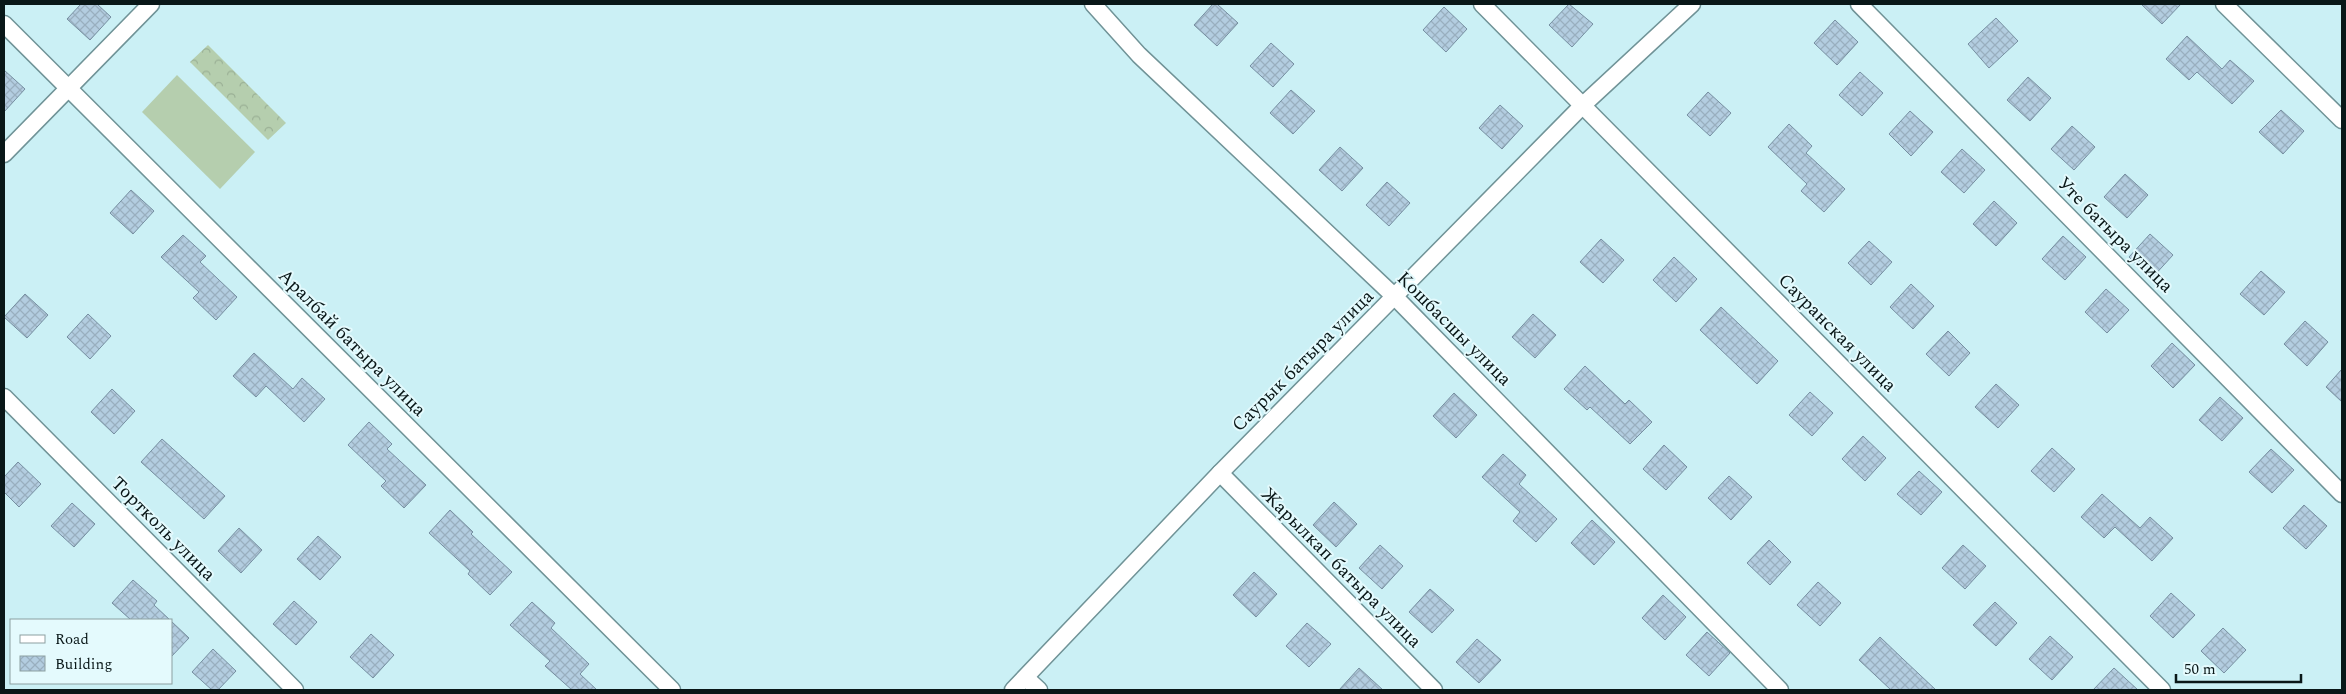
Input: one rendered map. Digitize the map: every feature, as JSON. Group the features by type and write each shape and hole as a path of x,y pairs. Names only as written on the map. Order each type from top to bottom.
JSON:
{"street":[{"path":"4,154 151,4"},
{"name":"Кошбасшы улица","path":"1093,4 1139,55 1395,297 1780,690"},
{"name":"Сауранская улица","path":"1482,4 2162,690"},
{"name":"Саурык батыра улица","path":"1013,690 1220,473 1583,105 1692,4"},
{"name":"Уте батыра улица","path":"1858,4 2342,494"},
{"path":"2224,4 2342,120"},
{"name":"Аралбай батыра улица","path":"4,24 672,690"},
{"name":"Тортколь улица","path":"4,397 295,690"},
{"name":"Жарылкап батыра улица","path":"1220,473 1434,690"},
{"path":"1026,678 1039,690"}],"green space":[{"path":"208,45 286,123 268,140 190,62"},
{"path":"177,75 255,152 220,189 142,112"}],"building":[{"path":"81,4 97,4 111,17 90,40 67,19"},
{"path":"1213,4 1217,4 1238,23 1217,46 1194,25"},
{"path":"1569,4 1593,24 1572,47 1549,25"},
{"path":"2141,4 2181,4 2162,24"},
{"path":"1444,7 1467,29 1446,52 1423,30"},
{"path":"1996,18 2018,41 1989,68 1968,44"},
{"path":"1835,20 1858,42 1837,65 1814,43"},
{"path":"2187,36 2222,69 2230,60 2254,81 2232,104 2197,72 2189,80 2166,59"},
{"path":"1271,43 1294,64 1273,87 1250,66"},
{"path":"4,70 25,89 4,112"},
{"path":"1860,72 1883,93 1862,116 1839,95"},
{"path":"2028,77 2051,98 2030,121 2007,100"},
{"path":"1291,90 1315,111 1293,134 1270,113"},
{"path":"1708,92 1731,113 1710,136 1687,115"},
{"path":"1500,105 1523,126 1502,149 1479,128"},
{"path":"2281,110 2304,131 2283,154 2259,132"},
{"path":"1910,111 1933,132 1911,156 1889,134"},
{"path":"1789,124 1812,146 1806,153 1845,189 1824,212 1801,191 1807,184 1768,147"},
{"path":"2072,126 2095,147 2074,170 2051,149"},
{"path":"1340,147 1363,168 1342,191 1319,170"},
{"path":"1962,149 1985,170 1964,193 1941,172"},
{"path":"2125,174 2148,195 2127,218 2104,197"},
{"path":"1387,182 1410,203 1389,226 1366,205"},
{"path":"131,190 154,211 133,234 110,213"},
{"path":"1994,201 2017,223 1996,246 1973,224"},
{"path":"2150,234 2173,255 2152,278 2129,257"},
{"path":"183,235 206,256 200,262 237,297 216,320 193,298 199,292 161,257"},
{"path":"2063,236 2086,257 2065,280 2042,259"},
{"path":"1601,239 1624,260 1603,283 1580,262"},
{"path":"1869,241 1892,262 1871,285 1848,263"},
{"path":"1674,257 1697,279 1676,302 1653,280"},
{"path":"2261,271 2285,292 2264,315 2240,294"},
{"path":"1911,284 1934,306 1913,329 1890,307"},
{"path":"2106,289 2129,310 2107,333 2085,312"},
{"path":"25,294 48,315 27,338 4,317"},
{"path":"1721,307 1778,361 1757,384 1700,330"},
{"path":"88,314 111,336 90,359 67,337"},
{"path":"1533,314 1556,335 1535,358 1512,337"},
{"path":"2305,321 2328,342 2307,366 2284,344"},
{"path":"1948,331 1970,353 1949,376 1926,354"},
{"path":"2172,343 2195,365 2173,388 2151,366"},
{"path":"254,353 293,389 302,378 325,399 304,422 266,386 256,397 233,376"},
{"path":"1585,366 1625,404 1629,400 1652,422 1630,444 1590,407 1587,410 1564,389"},
{"path":"2342,369 2342,402 2326,387"},
{"path":"1996,384 2019,405 1998,428 1975,407"},
{"path":"112,389 135,411 114,434 91,412"},
{"path":"1810,392 1833,413 1812,436 1789,415"},
{"path":"1454,393 1477,415 1456,438 1433,416"},
{"path":"2220,397 2243,418 2222,441 2199,420"},
{"path":"369,422 392,444 387,449 426,485 404,508 381,486 386,481 348,445"},
{"path":"1863,436 1886,458 1865,481 1842,459"},
{"path":"162,439 225,496 204,519 141,462"},
{"path":"1664,445 1687,467 1666,490 1643,469"},
{"path":"2052,448 2075,469 2054,492 2031,471"},
{"path":"2271,449 2294,470 2272,493 2249,472"},
{"path":"1503,454 1526,475 1519,484 1557,519 1536,542 1513,521 1520,512 1482,477"},
{"path":"18,462 41,484 19,507 4,492 4,477"},
{"path":"1919,471 1942,492 1921,515 1897,494"},
{"path":"1729,476 1752,497 1731,520 1708,498"},
{"path":"2102,494 2140,528 2150,517 2173,538 2152,561 2115,527 2104,538 2081,517"},
{"path":"1334,502 1357,524 1336,547 1313,525"},
{"path":"72,503 95,524 74,547 51,526"},
{"path":"2304,505 2327,526 2306,549 2283,528"},
{"path":"450,510 473,532 471,534 512,572 490,595 468,574 470,571 429,533"},
{"path":"1592,520 1615,542 1594,565 1571,543"},
{"path":"239,528 262,550 241,573 218,551"},
{"path":"318,536 341,557 320,580 297,559"},
{"path":"1769,540 1791,562 1770,585 1747,563"},
{"path":"1380,545 1403,566 1382,589 1359,568"},
{"path":"1963,545 1986,566 1965,589 1942,568"},
{"path":"1254,572 1277,594 1256,617 1233,595"},
{"path":"133,580 157,601 154,605 169,619 130,619 112,603"},
{"path":"1818,582 1841,603 1820,626 1797,605"},
{"path":"1430,589 1454,610 1432,633 1409,612"},
{"path":"2171,593 2195,615 2173,638 2150,616"},
{"path":"1663,595 1686,617 1665,640 1642,618"},
{"path":"294,601 317,622 296,645 273,624"},
{"path":"532,602 555,623 551,628 589,664 580,674 597,690 572,690 545,666 550,661 510,625"},
{"path":"1995,602 2017,623 1996,646 1973,625"},
{"path":"172,622 189,638 172,656"},
{"path":"1307,623 1331,644 1309,667 1286,646"},
{"path":"2223,628 2246,650 2224,673 2201,651"},
{"path":"1707,632 1730,653 1709,676 1686,655"},
{"path":"371,634 394,655 373,678 350,657"},
{"path":"2050,636 2073,657 2052,680 2029,659"},
{"path":"1880,637 1936,690 1891,690 1859,660"},
{"path":"1477,639 1501,660 1479,683 1456,662"},
{"path":"213,649 236,671 218,690 212,690 192,672"},
{"path":"1359,668 1383,690 1339,690"},
{"path":"2114,668 2138,690 2093,690"}]}
